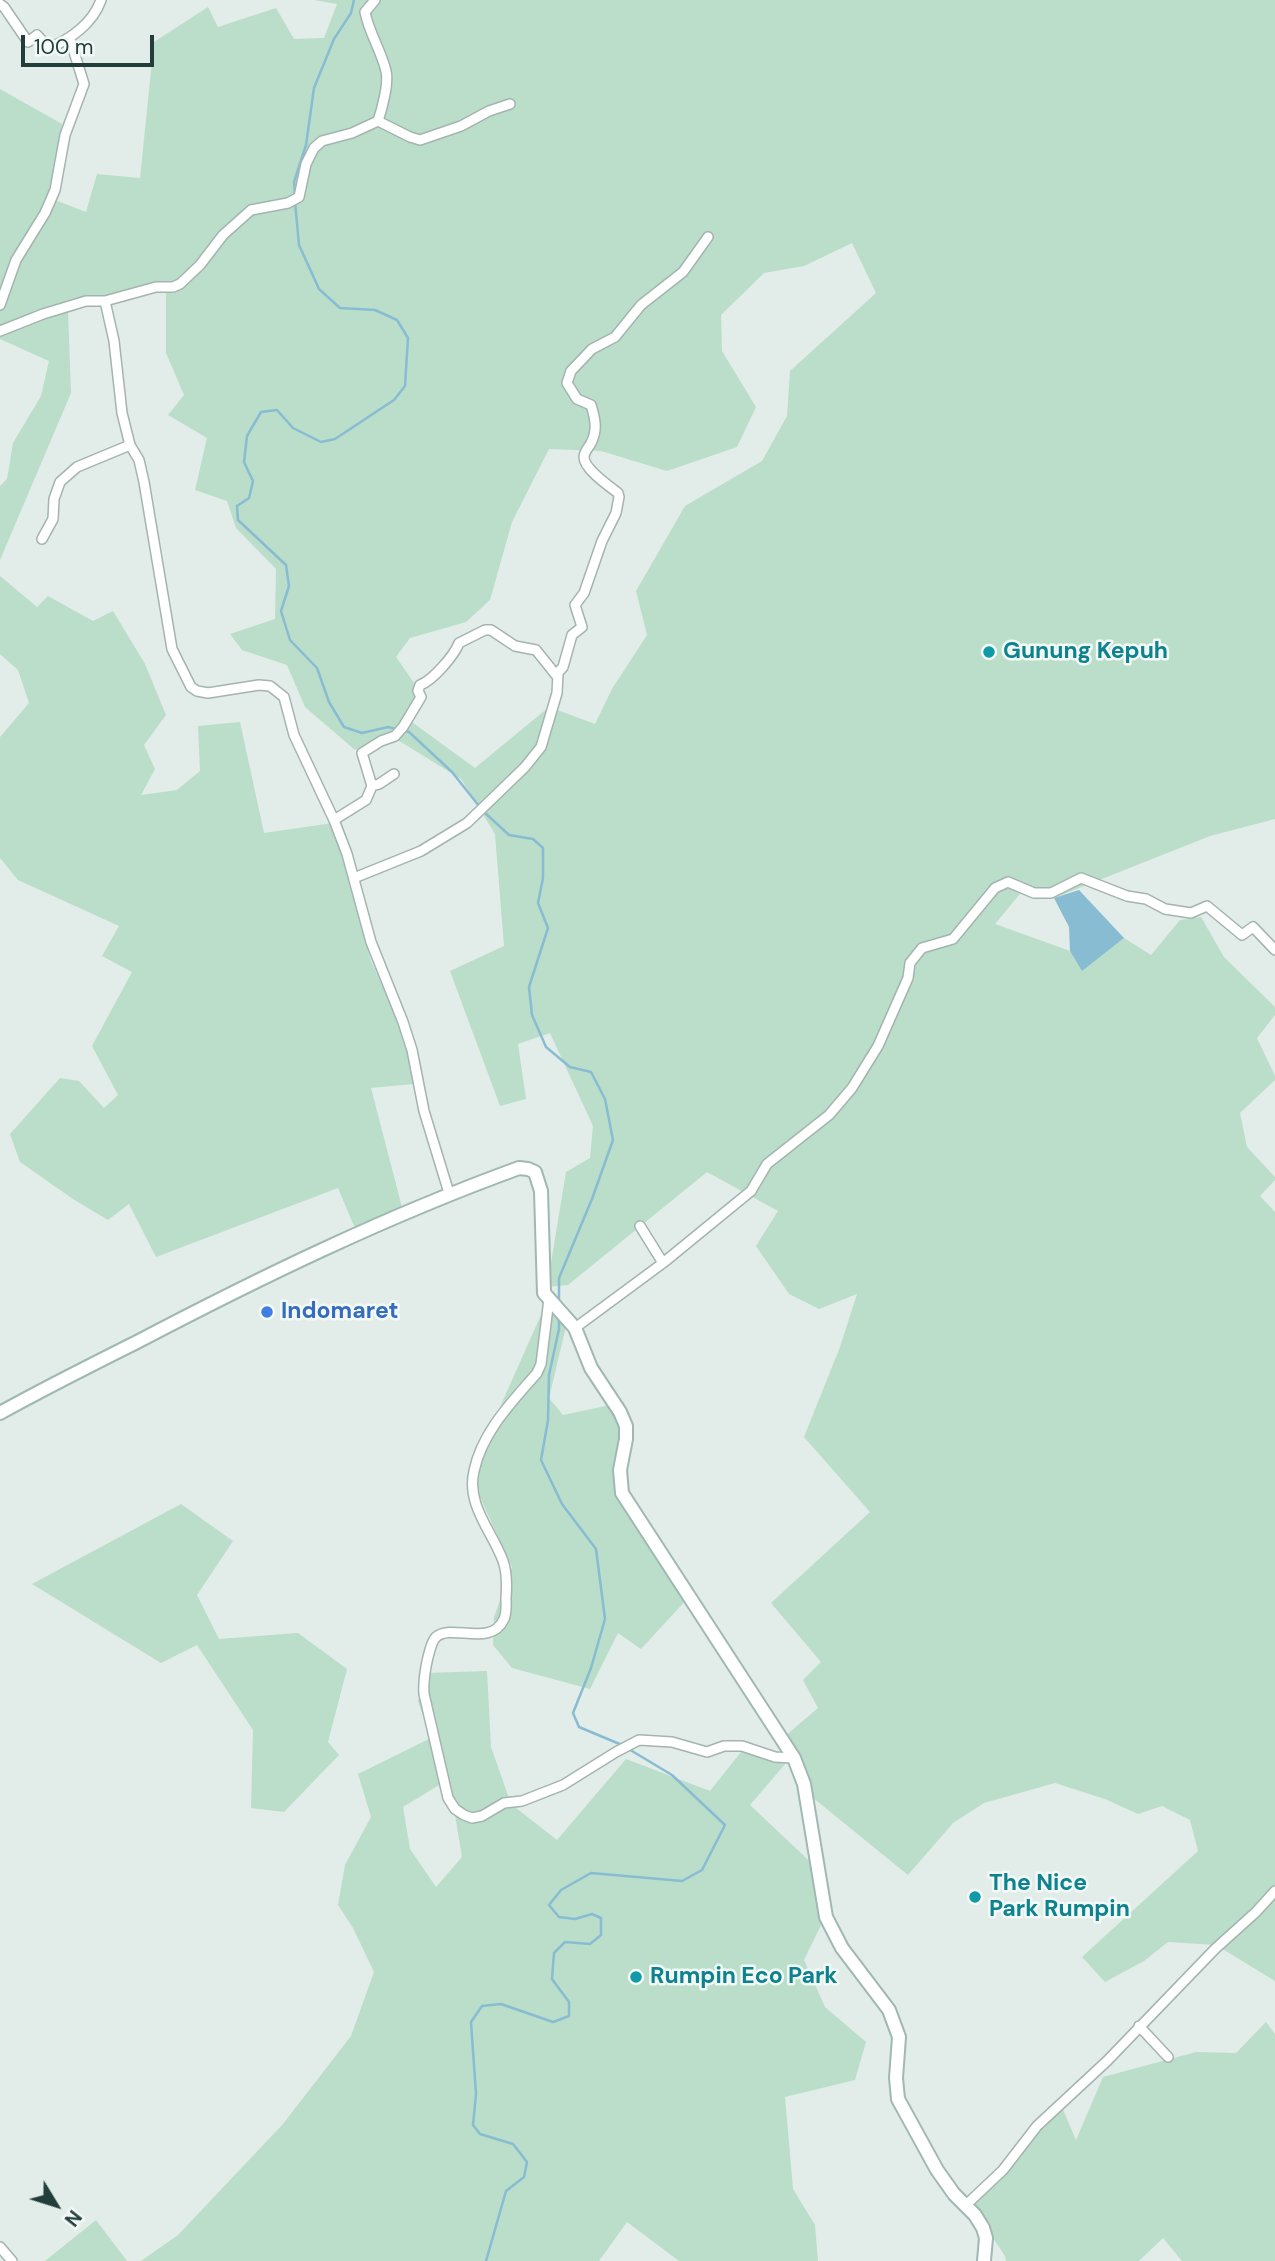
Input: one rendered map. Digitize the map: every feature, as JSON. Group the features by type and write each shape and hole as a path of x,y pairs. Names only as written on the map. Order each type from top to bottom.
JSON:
{"main road":[{"path":"0,1413 237,1289 449,1194 519,1168 528,1168 535,1172 541,1191 542,1286 550,1301 575,1328 591,1368 626,1426 620,1470 622,1493 794,1758 804,1784 826,1917 842,1948 889,2010 897,2030 898,2099 937,2170 954,2194 967,2204 975,2215 986,2238 984,2261"}],"street":[{"path":"3,4 28,42 37,35 50,48 70,39 87,22 101,0"},
{"path":"0,331 43,314 86,302 105,301 156,287 173,287 180,284 200,265 223,235 251,210 288,203 299,197 306,164 314,148 323,141 352,134 378,121 383,109 387,73 368,27 365,12 375,0"},
{"path":"0,304 16,260 45,213 55,190 65,135 84,84 70,39"},
{"path":"378,121 410,138 421,140 510,104"},
{"path":"354,878 439,841 467,823 525,768 541,747 554,703 558,674 563,667 572,635 582,627 575,605 584,593 616,513 619,497 618,493 596,476 584,460 593,440 596,422 590,405 577,400 567,383 571,371 592,349 615,337 641,305 683,272 708,237"},
{"path":"105,301 114,341 122,413 144,482 172,649 191,687 203,693 259,685 270,686 280,693 287,706 294,735 347,854 371,942 403,1022 412,1050 424,1111 449,1194"},
{"path":"42,539 53,519 54,499 60,482 77,467 130,445"},
{"path":"334,820 366,800 372,786 362,752 395,736 421,697 418,691 420,685 435,675 459,643 485,630 496,632 515,646 536,650 552,673 558,674"},
{"path":"372,786 394,775"},
{"path":"575,1328 663,1263 751,1191 767,1164 829,1115 852,1088 878,1046 908,978 910,963 922,948 953,939 995,888 1008,882 1034,893 1051,893 1081,877 1166,908 1191,913 1207,906 1242,934 1253,927 1275,950"},
{"path":"640,1226 663,1263"},
{"path":"550,1301 541,1364 537,1373 492,1428 472,1480 476,1507 505,1568 503,1622 485,1633 449,1633 436,1637 422,1680 448,1798 455,1809 464,1815 472,1818 481,1816 504,1803 522,1801 563,1786 620,1749 639,1740 672,1742 707,1752 724,1746 742,1745 775,1757 794,1758"},
{"path":"967,2204 1003,2170 1037,2126 1107,2061 1275,1891"},
{"path":"1139,2026 1168,2057"},
{"path":"0,2247 12,2261"}],"green space":[{"path":"314,0 1275,0 1275,819 1210,836 1054,898 1024,889 995,924 1070,951 1082,970 1124,938 1151,955 1180,920 1201,917 1224,957 1275,1007 1275,1015 1257,1038 1275,1080 1240,1113 1247,1147 1275,1177 1260,1196 1275,1212 1275,1981 1216,1945 1168,1942 1144,1961 1105,1982 1082,1957 1198,1851 1190,1820 1162,1806 1138,1814 1105,1799 1055,1783 984,1803 953,1823 908,1875 812,1797 792,1756 750,1805 819,1870 824,1919 804,1960 825,2007 866,2042 855,2080 785,2097 793,2189 815,2225 818,2261 679,2261 627,2222 599,2261 141,2261 178,2235 283,2124 351,2036 374,1972 353,1928 338,1905 345,1865 371,1817 358,1774 431,1738 418,1701 427,1673 487,1671 491,1747 511,1804 557,1840 626,1759 710,1791 745,1747 792,1755 784,1737 818,1708 803,1680 821,1662 771,1603 870,1512 804,1437 840,1347 857,1294 819,1309 789,1294 756,1246 778,1211 707,1172 568,1285 547,1287 566,1172 590,1158 593,1126 550,1033 518,1044 526,1099 500,1106 450,971 504,946 495,834 461,779 388,734 355,750 305,707 287,665 242,650 230,634 275,619 276,569 236,528 227,501 195,490 207,438 168,415 184,395 166,353 166,288 68,311 71,393 0,560 0,486 7,479 13,443 41,396 49,361 0,339 0,89 62,124 55,200 86,212 97,174 140,178 154,42 208,7 218,27 276,8 294,39 324,38 337,4","holes":["852,243 876,293 790,371 787,416 762,461 685,506 636,591 647,635 612,689 595,724 549,707 475,768 405,717 421,693 396,657 410,638 466,622 490,600 512,522 549,449 601,451 667,471 737,447 756,407 722,351 721,315 764,273 804,266","449,1779 462,1857 436,1887 410,1849 403,1807"]},
{"path":"0,576 37,607 48,596 93,621 113,611 145,664 166,715 144,745 155,769 141,795 177,790 200,771 198,726 240,722 264,833 333,823 371,961 406,1036 413,1084 371,1088 403,1211 357,1233 338,1188 156,1257 129,1204 108,1220 20,1162 10,1134 60,1078 79,1081 104,1108 118,1095 92,1046 132,972 102,956 119,926 18,880 0,858 0,737 29,703 18,670 0,654"},
{"path":"545,1306 568,1318 549,1398 563,1415 624,1402 630,1439 618,1489 688,1598 641,1649 618,1633 590,1689 512,1668 493,1645 494,1617 512,1567 474,1484 488,1434"},
{"path":"181,1504 233,1541 197,1595 219,1639 298,1633 347,1669 328,1742 339,1755 284,1812 251,1808 253,1730 197,1645 161,1663 32,1584"},
{"path":"1266,2022 1275,2034 1275,2261 1182,2261 1163,2238 1139,2261 1006,2261 968,2200 1061,2105 1076,2140 1103,2077 1196,2052 1236,2053"},
{"path":"96,2220 127,2261 45,2261"}],"water":[{"path":"1079,890 1124,938 1082,971 1070,951 1069,927 1054,898"}],"waterway":[{"path":"295,195 294,182 306,145 314,88 334,39 351,13 354,0"},
{"path":"295,202 299,245 319,289 340,308 375,310 397,320 408,338 405,386 394,400 335,439 321,442 293,428 277,410 261,412 247,436 244,462 253,481 249,498 237,506 238,520 286,565 289,586 281,611 290,640 317,668 329,702 344,727 362,733 388,727 396,729"},
{"path":"403,730 409,732 452,772 479,806"},
{"path":"483,811 509,835 533,839 543,848 543,878 538,903 548,928 529,987 532,1015 546,1047 570,1067 591,1072 605,1099 613,1140 559,1278 559,1303"},
{"path":"559,1316 559,1329 549,1375 548,1420 541,1460 562,1504 596,1549 605,1619 591,1668 573,1713 579,1727 622,1745"},
{"path":"486,2261 506,2191 524,2177 527,2162 513,2144 480,2134 473,2125 476,2094 471,2022 482,2006 501,2004 553,2022 569,2016 569,2002 552,1979 554,1953 565,1942 590,1944 601,1935 601,1918 592,1914 575,1919 559,1917 549,1905 561,1890 591,1873 682,1881 702,1870 725,1825 672,1775 627,1748"}],"place":[{"name":"Gunung Kepuh","path":"989,652"},
{"name":"Indomaret","path":"267,1312"},
{"name":"The Nice Park Rumpin","path":"975,1897"},
{"name":"Rumpin Eco Park","path":"636,1977"}]}
